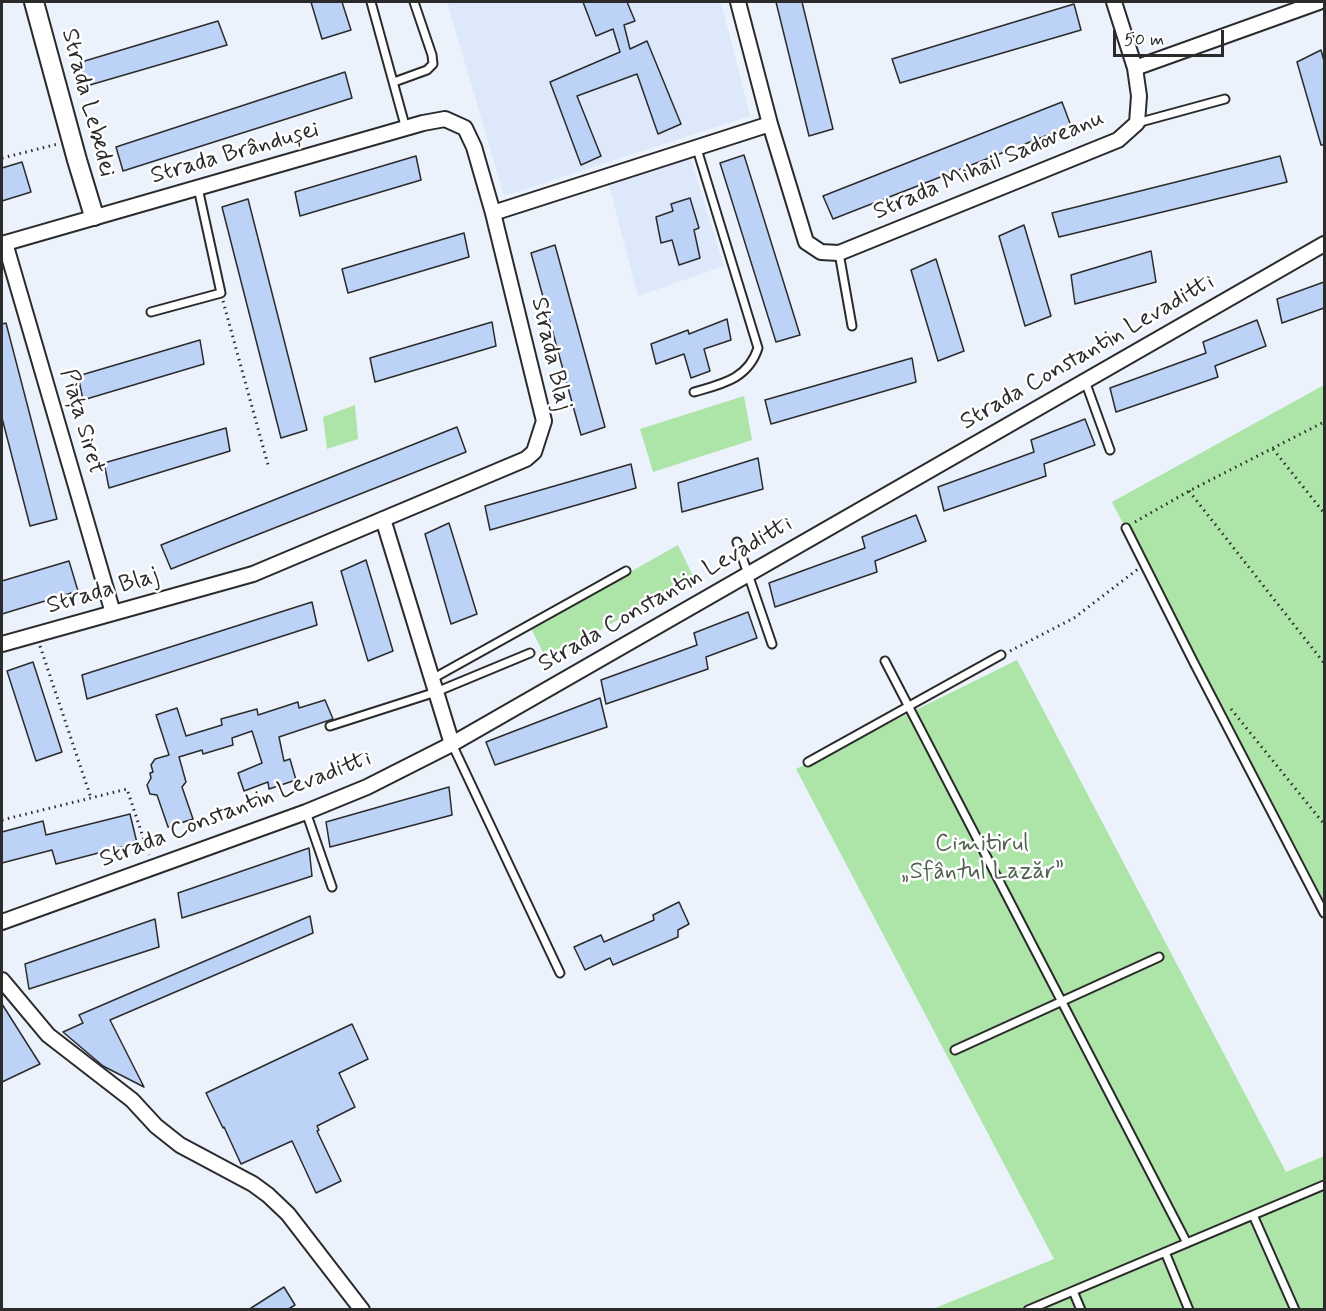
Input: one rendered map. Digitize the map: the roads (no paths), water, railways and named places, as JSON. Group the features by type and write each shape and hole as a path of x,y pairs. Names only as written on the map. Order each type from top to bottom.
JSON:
{"street":[{"name":"Strada Lebedei","path":"34,2 71,141 94,216"},
{"path":"738,2 770,123 806,242 821,252 839,253"},
{"name":"Strada Mihail Sadoveanu","path":"839,253 1118,140 1137,123 1139,96 1135,68 1114,2"},
{"path":"1135,68 1319,2"},
{"name":"Strada Brândușei","path":"3,244 94,216 445,119"},
{"name":"Strada Blaj","path":"2,644 253,574 526,459 534,452 544,421 494,213 470,137 465,128 445,119"},
{"path":"494,213 697,149 770,123"},
{"name":"Piața Siret","path":"3,244 113,613"},
{"name":"Strada Constantin Levaditti","path":"2,922 306,812 367,787 452,744 1324,244"},
{"path":"383,519 452,744"},
{"path":"2,980 48,1035 132,1100 156,1126 180,1144 254,1184 268,1195 288,1214 362,1310"}],"lane":[{"path":"370,2 406,129"},
{"path":"394,82 427,70 433,64 414,2"},
{"path":"1137,123 1225,99"},
{"path":"694,392 727,383 753,362 758,348 697,149"},
{"path":"151,312 221,293 198,188"},
{"path":"839,253 852,326"},
{"path":"1085,381 1110,450"},
{"path":"1126,528 1324,912"},
{"path":"736,542 772,644"},
{"path":"434,686 626,571"},
{"path":"330,726 434,686 530,653"},
{"path":"807,762 1001,655"},
{"path":"885,661 1187,1243"},
{"path":"452,744 560,973"},
{"path":"306,812 332,887"},
{"path":"955,1050 1159,957"},
{"path":"1028,1310 1324,1185"},
{"path":"1253,1215 1294,1310"},
{"path":"1165,1252 1189,1310"},
{"path":"1073,1291 1081,1310"}],"park label":[{"name":"Cimitirul „Sfântul Lazăr”","path":"982,859"}]}
